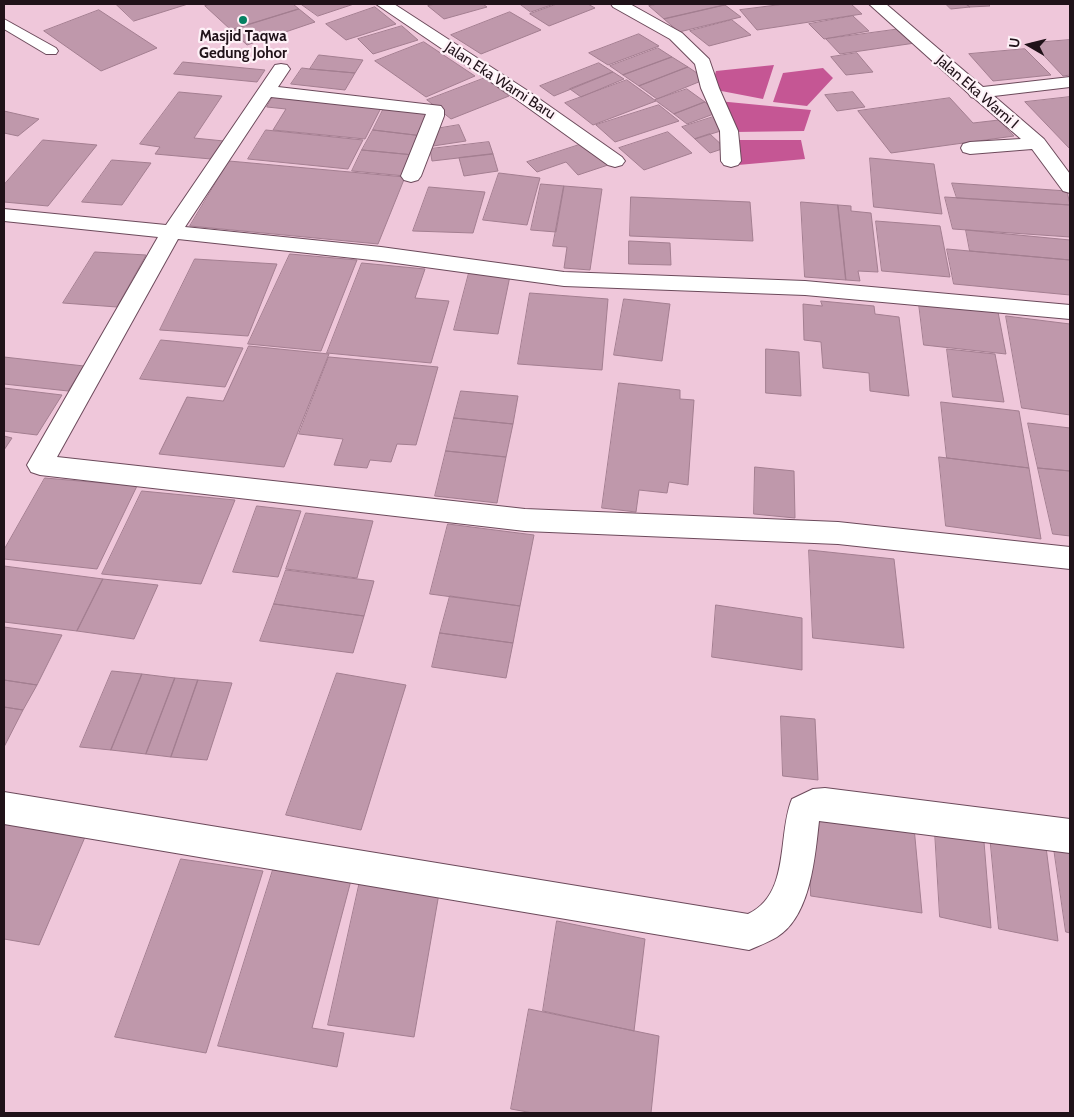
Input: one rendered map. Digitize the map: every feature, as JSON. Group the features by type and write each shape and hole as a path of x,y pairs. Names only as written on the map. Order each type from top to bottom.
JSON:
{"street":[{"name":"Jalan Eka Warni Baru","path":"384,4 522,95 615,161"},
{"path":"619,4 676,36 704,63 710,88 729,131 731,162"},
{"name":"Jalan Eka Warni I","path":"876,4 1037,143 1070,188"},
{"path":"281,69 171,233 40,465 525,520 838,533 1070,558"},
{"path":"977,93 1070,82"},
{"path":"266,91 435,110 436,116 411,176"},
{"path":"970,148 1037,143"},
{"path":"4,215 381,254 564,279 805,288 1070,312"},
{"path":"4,808 750,932 762,928 781,911 792,892 804,810 813,805 825,804 1070,836"}],"lane":[{"path":"4,23 52,51"}],"shaded area":[{"path":"774,65 763,99 711,89 716,71"},
{"path":"823,68 833,78 807,106 773,102 783,73"},
{"path":"718,101 811,110 804,131 735,132"},
{"path":"733,140 801,140 805,159 738,165"}],"building":[{"path":"116,4 188,4 134,21"},
{"name":"Masjid Taqwa Gedung Johor","path":"213,4 293,4 299,9 231,30 205,6"},
{"path":"301,4 354,4 318,16"},
{"path":"435,4 483,4 487,7 444,19 428,6"},
{"path":"520,4 554,4 531,12"},
{"path":"557,4 588,4 595,8 549,26 530,14"},
{"path":"658,4 725,5 664,19 649,6"},
{"path":"785,4 851,4 862,14 757,30 740,10"},
{"path":"946,4 966,4 970,7 951,9"},
{"path":"966,4 988,4 990,6 970,7"},
{"path":"725,5 741,17 679,32 664,19"},
{"path":"375,7 396,24 346,40 326,24"},
{"path":"299,9 315,22 247,45 231,30"},
{"path":"99,10 157,48 101,71 44,31"},
{"path":"510,12 541,30 481,54 451,35"},
{"path":"853,16 869,31 824,39 809,24"},
{"path":"732,20 751,35 709,46 690,31"},
{"path":"402,26 418,40 373,54 358,39"},
{"path":"900,29 915,43 840,54 826,39"},
{"path":"639,34 659,46 608,65 589,53"},
{"path":"1070,40 1070,75 1063,76 1032,43"},
{"path":"424,42 475,76 426,97 375,61"},
{"path":"658,48 672,57 623,75 610,66"},
{"path":"1025,49 1051,75 993,81 969,54"},
{"path":"857,53 873,72 846,75 831,57"},
{"path":"319,55 363,60 355,73 310,69"},
{"path":"672,57 688,67 639,86 623,75"},
{"path":"183,62 265,70 257,82 174,74"},
{"path":"599,63 613,72 554,96 540,86"},
{"path":"688,67 706,79 657,99 639,86"},
{"path":"302,68 355,73 345,90 291,84"},
{"path":"613,72 624,79 581,97 570,89"},
{"path":"485,78 509,96 451,119 427,100"},
{"path":"627,80 656,101 593,125 565,103"},
{"path":"687,89 705,102 674,114 655,100"},
{"path":"179,92 222,96 194,138 224,141 211,159 155,154 160,147 140,144"},
{"path":"853,92 865,107 837,111 825,95"},
{"path":"275,93 383,104 365,139 273,130 286,109 267,107"},
{"path":"1070,97 1070,149 1025,102"},
{"path":"950,98 973,123 999,120 1014,136 891,153 858,111"},
{"path":"705,102 719,112 687,124 674,114"},
{"path":"659,105 679,121 615,142 596,125"},
{"path":"385,106 435,111 423,136 373,130"},
{"path":"4,111 39,119 18,136 4,133"},
{"path":"713,117 727,129 695,139 682,127"},
{"path":"459,125 466,141 433,146 435,129"},
{"path":"266,130 363,140 348,169 248,159"},
{"path":"373,130 423,136 414,155 362,150"},
{"path":"668,132 692,153 644,170 619,148"},
{"path":"710,134 725,148 710,153 695,139"},
{"path":"43,140 97,145 48,206 4,202 4,185"},
{"path":"489,142 493,154 432,161 430,149"},
{"path":"585,143 608,165 578,175 566,162 537,172 527,162"},
{"path":"362,150 414,155 405,176 352,171"},
{"path":"493,154 498,171 464,176 459,158"},
{"path":"870,158 934,164 942,214 874,207"},
{"path":"112,160 151,163 122,205 82,202"},
{"path":"229,161 405,177 378,244 190,226"},
{"path":"499,173 540,178 527,225 483,220"},
{"path":"952,183 1067,191 1070,205 957,198"},
{"path":"541,184 564,186 556,232 531,230"},
{"path":"564,186 602,189 590,270 564,268 567,247 553,246"},
{"path":"429,187 485,192 473,233 413,231"},
{"path":"631,197 750,202 753,241 630,236"},
{"path":"945,197 1070,205 1070,237 953,229"},
{"path":"801,202 838,205 846,280 805,277"},
{"path":"838,205 851,206 851,211 871,213 878,272 858,271 860,281 846,280"},
{"path":"876,221 940,226 950,277 882,271"},
{"path":"966,230 1070,240 1070,260 970,251"},
{"path":"629,241 670,243 671,265 629,264"},
{"path":"947,249 1070,260 1070,295 954,284"},
{"path":"95,252 146,255 117,307 63,303"},
{"path":"290,254 357,260 321,351 248,344"},
{"path":"195,259 277,264 248,336 160,330"},
{"path":"362,263 425,269 415,298 449,301 431,363 327,353"},
{"path":"469,273 510,276 498,334 454,330"},
{"path":"530,293 608,299 602,370 518,364"},
{"path":"624,299 670,304 662,361 614,355"},
{"path":"821,301 874,306 875,314 899,317 909,396 870,391 869,373 823,368 821,342 804,340 803,304 822,306"},
{"path":"919,304 998,312 1006,354 924,345"},
{"path":"1006,316 1070,324 1070,415 1022,408"},
{"path":"161,340 243,348 225,387 140,379"},
{"path":"249,346 329,354 284,467 159,454 187,397 223,401"},
{"path":"766,349 799,352 801,396 766,393"},
{"path":"947,349 995,354 1004,402 953,397"},
{"path":"4,357 84,366 68,391 4,384"},
{"path":"329,357 438,367 416,445 397,444 391,462 370,460 367,468 334,465 343,439 299,434"},
{"path":"619,383 680,390 680,399 694,400 688,485 669,482 667,493 639,490 636,512 602,508"},
{"path":"4,388 62,395 37,435 4,431"},
{"path":"461,391 518,396 513,424 454,418"},
{"path":"941,402 1019,411 1029,468 947,458"},
{"path":"454,418 513,424 506,457 446,451"},
{"path":"1028,423 1070,428 1070,471 1038,468"},
{"path":"4,436 12,438 4,450"},
{"path":"446,451 506,457 497,503 435,496"},
{"path":"939,457 1029,468 1041,539 946,526"},
{"path":"755,467 794,471 795,518 754,514"},
{"path":"1038,468 1070,471 1070,536 1053,534"},
{"path":"45,478 137,486 97,569 4,559 4,550"},
{"path":"142,491 235,500 201,584 102,574"},
{"path":"257,506 301,511 278,577 233,572"},
{"path":"306,513 373,521 357,578 286,569"},
{"path":"448,524 534,535 520,606 430,594"},
{"path":"809,550 894,559 904,648 813,638"},
{"path":"4,566 103,579 77,631 4,622"},
{"path":"286,570 374,581 364,616 274,604"},
{"path":"103,579 158,585 134,639 77,631"},
{"path":"450,596 520,606 513,643 440,633"},
{"path":"274,604 364,616 353,653 260,641"},
{"path":"716,605 802,618 802,670 712,657"},
{"path":"4,627 62,635 37,685 4,680"},
{"path":"440,633 513,643 506,678 432,667"},
{"path":"112,671 142,674 111,750 80,747"},
{"path":"337,673 406,685 361,830 286,815"},
{"path":"142,674 175,678 146,754 111,750"},
{"path":"175,678 198,680 171,757 146,754"},
{"path":"4,680 37,685 23,710 4,707"},
{"path":"198,680 232,683 207,760 171,757"},
{"path":"4,707 23,710 4,747"},
{"path":"781,716 815,719 818,780 783,776"},
{"path":"809,812 914,827 922,913 811,896"},
{"path":"4,817 88,830 39,945 4,939"},
{"path":"935,832 984,842 991,928 940,917"},
{"path":"990,836 1046,847 1058,941 999,929"},
{"path":"1053,842 1070,845 1070,933 1066,932"},
{"path":"277,857 354,869 312,1028 344,1033 337,1067 218,1046"},
{"path":"181,859 263,871 206,1053 115,1037"},
{"path":"362,872 441,882 414,1037 328,1025"},
{"path":"557,921 645,939 634,1031 543,1011"},
{"path":"529,1009 659,1036 651,1113 533,1113 511,1109"}],"place":[{"name":"Masjid Taqwa Gedung Johor","path":"243,20"}]}
